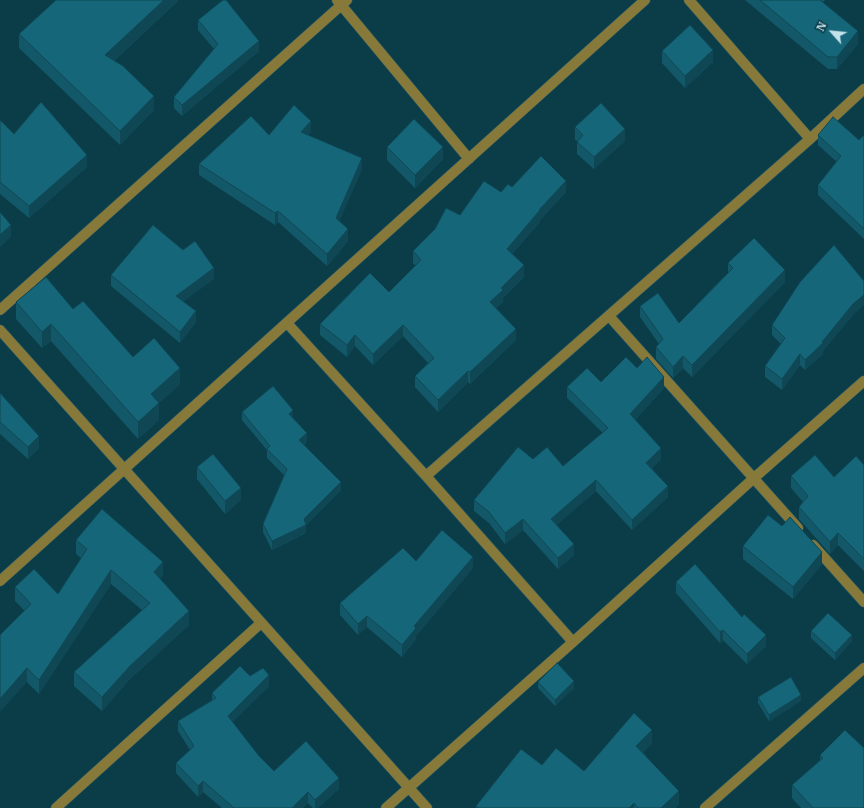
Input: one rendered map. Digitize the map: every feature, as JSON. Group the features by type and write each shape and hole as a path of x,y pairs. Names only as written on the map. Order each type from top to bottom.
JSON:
{"street":[{"path":"0,581 645,0"},
{"path":"690,0 810,139"},
{"path":"0,310 342,2 469,159"},
{"path":"426,476 810,139 864,89"},
{"path":"609,316 864,602"},
{"path":"287,323 426,476 573,642"},
{"path":"0,330 427,808"},
{"path":"386,808 864,381"},
{"path":"56,808 261,623"},
{"path":"704,808 864,668"}],"building":[{"path":"56,0 164,0 105,55 123,66 154,96 120,131 19,34"},
{"path":"223,0 226,0 259,41 182,105 174,97 218,44 198,20"},
{"path":"760,0 820,0 858,31 837,57 828,57"},
{"path":"690,25 713,50 685,76 662,51"},
{"path":"41,102 87,155 29,206 0,182 0,120 14,134"},
{"path":"601,103 625,129 594,157 577,142 583,135 575,127"},
{"path":"294,105 311,121 301,132 362,158 336,218 348,229 327,254 278,211 275,213 199,164 251,116 269,135"},
{"path":"833,117 859,140 864,135 864,229 818,185 841,156 818,135"},
{"path":"414,119 443,147 415,175 387,147"},
{"path":"541,156 566,181 539,210 507,249 524,265 501,288 503,290 490,302 516,329 470,372 468,371 438,400 415,376 434,358 403,325 373,354 355,335 347,345 320,324 370,273 389,292 421,260 413,251 435,229 446,208 460,215 484,181 501,192 508,184 512,187"},
{"path":"0,212 11,225 0,235"},
{"path":"153,225 183,250 195,241 214,268 176,296 196,311 180,332 111,275"},
{"path":"754,238 785,270 692,365 683,356 673,367 656,347 663,339 640,306 658,293 679,323 733,268 728,263"},
{"path":"834,245 864,281 864,295 853,304 822,342 823,343 805,360 800,354 782,379 765,366 785,338 772,325 800,282"},
{"path":"46,277 73,309 83,301 133,357 154,338 180,368 151,394 159,403 138,422 51,324 42,332 16,302"},
{"path":"626,357 637,368 647,357 664,377 630,414 661,448 646,463 668,486 632,520 596,480 551,519 574,544 558,558 523,519 505,533 489,512 474,500 518,447 533,459 547,447 563,466 608,428 567,387 587,368 601,382"},
{"path":"273,386 293,410 289,414 307,433 299,440 341,482 304,519 306,525 272,541 263,524 287,469 267,449 270,446 242,412"},
{"path":"0,393 39,436 28,447 0,422"},
{"path":"213,454 241,488 225,501 197,467"},
{"path":"815,455 834,477 856,456 864,465 864,559 838,533 830,542 799,507 808,496 791,476"},
{"path":"102,509 163,562 154,572 189,611 130,666 102,697 74,672 150,603 111,570 39,680 27,668 0,699 0,635 31,604 15,587 34,569 58,594 87,549 76,540"},
{"path":"768,515 782,526 790,517 822,552 793,587 743,546"},
{"path":"442,530 473,557 414,626 416,628 402,645 367,616 358,624 340,603 403,548 416,561"},
{"path":"695,564 742,617 744,614 766,635 747,654 723,630 720,632 676,582"},
{"path":"828,613 852,635 835,653 811,631"},
{"path":"557,663 574,681 555,700 538,682"},
{"path":"240,666 250,676 263,668 269,675 228,716 259,756 274,771 306,741 339,778 315,800 308,792 292,808 234,808 203,781 198,786 176,763 194,746 178,721 216,698 212,693"},
{"path":"791,677 801,695 769,715 758,697"},
{"path":"634,713 652,730 636,746 679,791 661,808 638,808 634,803 629,808 479,808 476,806 521,749 542,765 556,748 584,771"},
{"path":"845,730 864,748 864,808 813,808 792,785 823,758 820,755"}]}
